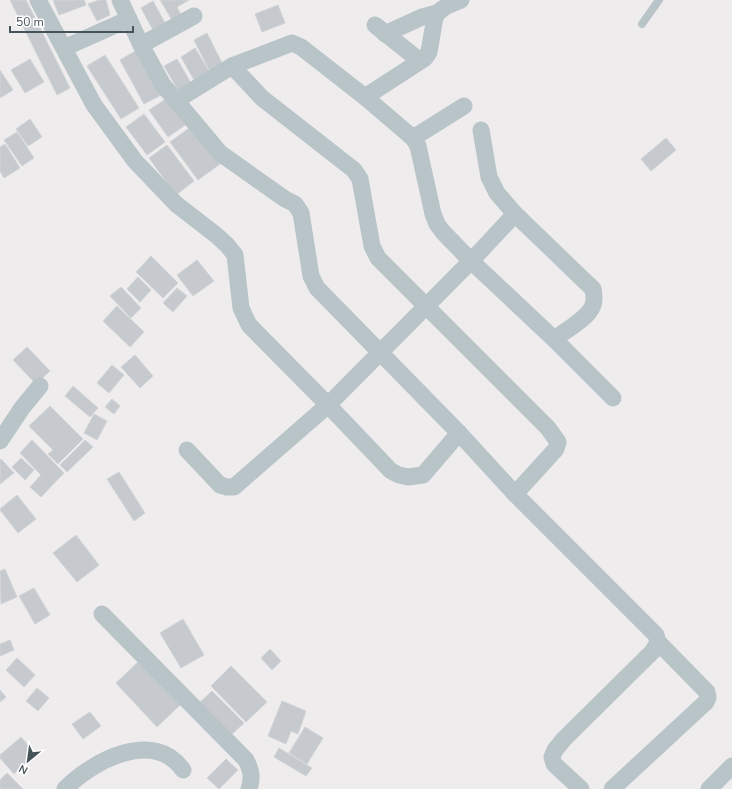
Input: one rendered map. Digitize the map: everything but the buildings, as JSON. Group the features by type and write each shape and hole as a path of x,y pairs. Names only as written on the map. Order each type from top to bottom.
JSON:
{"street":[{"path":"38,0 94,105 135,161 176,204 227,244 235,255 241,308 249,325 391,471 403,476 423,475 459,433"},
{"path":"365,97 425,58 429,52 437,13 442,8 461,0"},
{"path":"64,48 125,6 141,45 164,85 220,153 279,195 295,204 301,213 311,276 317,288 459,433 515,494 656,635 658,642 707,692 708,698 706,702 612,789"},
{"path":"420,61 380,30 437,13"},
{"path":"141,45 194,16"},
{"path":"177,100 232,66 292,44 308,51 413,138 418,146 433,214 437,224 443,232 613,398"},
{"path":"232,66 262,98 354,170 360,179 372,246 378,258 548,428 558,442 556,449 515,494"},
{"path":"413,138 464,106"},
{"path":"481,130 489,177 497,193 515,214 593,289 595,297 594,305 589,313 554,339"},
{"path":"187,450 220,485 234,487 328,405 426,307 515,214"},
{"path":"0,441 22,408 40,386"},
{"path":"102,614 246,760 251,769 252,780 249,789"},
{"path":"581,789 554,764 552,757 555,750 564,739 653,651 658,642"},
{"path":"65,789 91,767 109,758 128,752 152,750 162,753 173,758 183,770"},
{"path":"709,789 732,766"}],"lane":[{"path":"642,24 659,0"}]}
